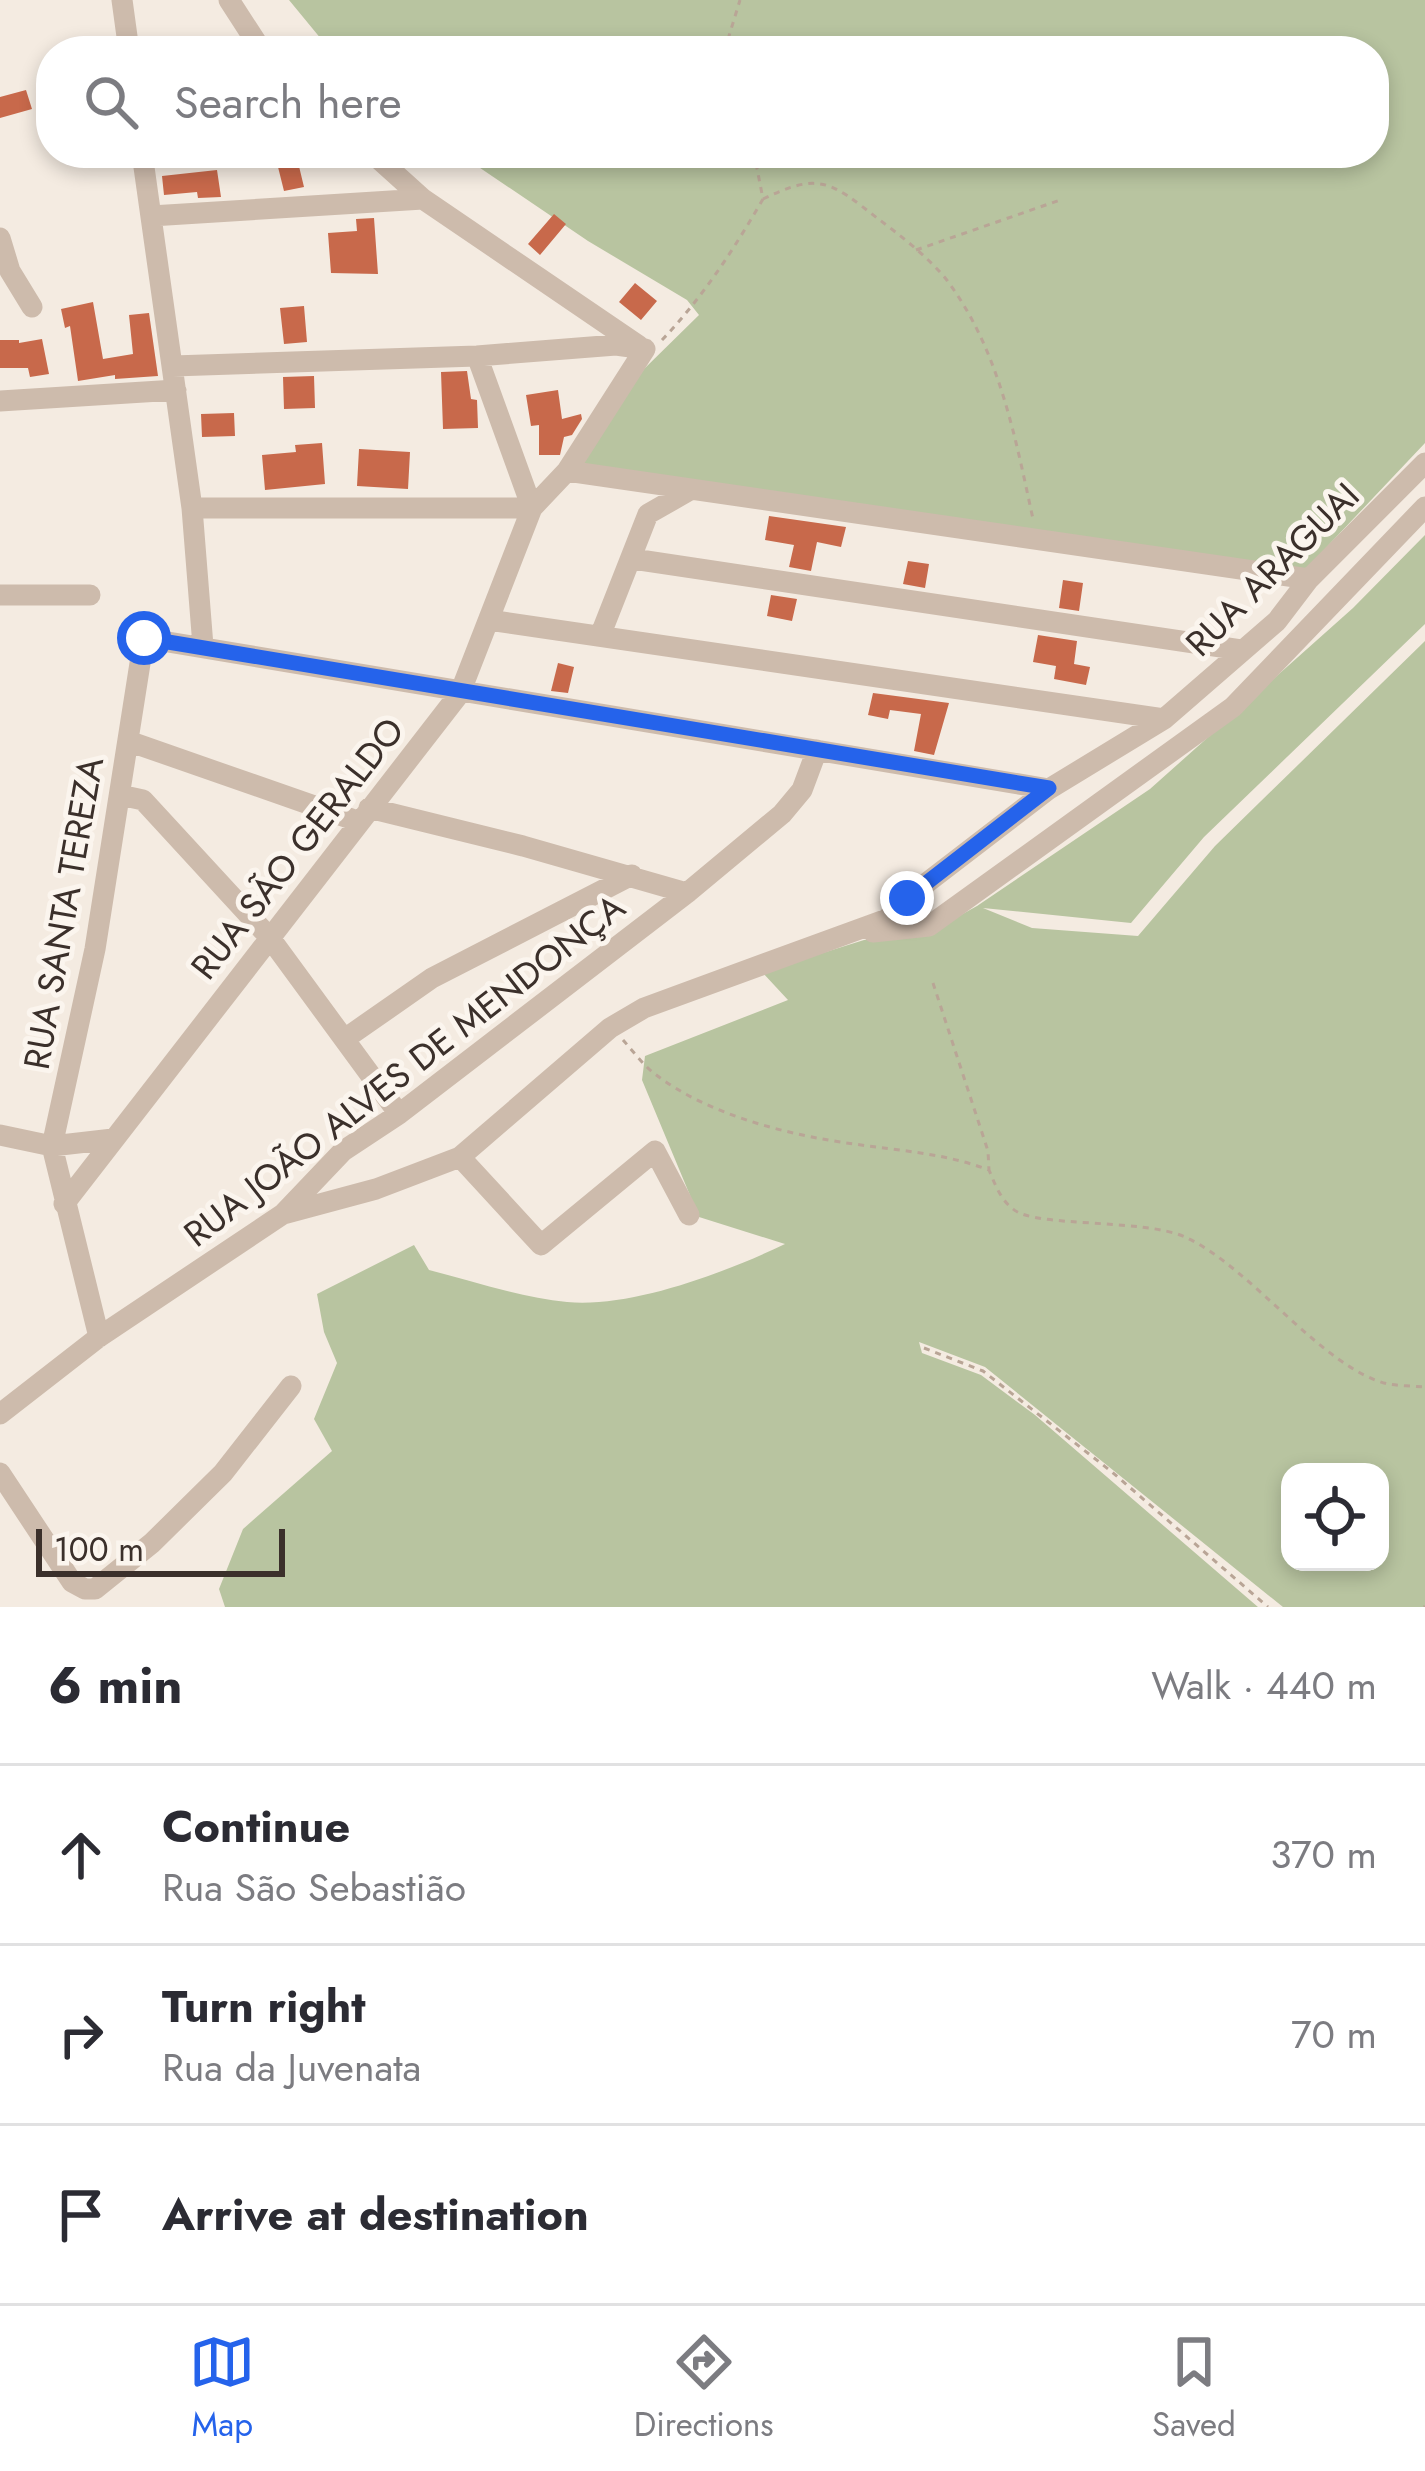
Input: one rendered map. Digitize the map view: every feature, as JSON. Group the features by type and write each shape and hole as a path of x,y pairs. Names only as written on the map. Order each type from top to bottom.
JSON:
{"street":[{"path":"122,0 127,36"},
{"path":"229,0 252,36"},
{"path":"144,168 192,508 203,646 460,693 1049,788"},
{"path":"389,168 423,199 645,349"},
{"path":"151,216 423,199"},
{"path":"0,238 10,271 32,307"},
{"path":"173,365 477,356 616,345 645,349"},
{"name":"RUA SÃO GERALDO","path":"64,1204 460,693 532,508 567,471 645,349"},
{"path":"192,508 532,508 477,356"},
{"path":"0,401 176,390"},
{"name":"RUA ARAGUAI","path":"860,932 887,919 907,898 1049,788 1164,719 1276,621 1309,579 1425,464"},
{"path":"567,471 1309,579"},
{"path":"600,636 648,514 690,490"},
{"path":"284,1214 376,1189 460,1157 610,1028 644,1008 860,932 929,926 1215,721 1425,507"},
{"path":"634,559 1241,650"},
{"path":"0,595 90,595"},
{"path":"489,620 1164,719"},
{"name":"RUA SANTA TEREZA","path":"99,1337 52,1146 95,949 144,638 203,646"},
{"path":"128,742 364,815 632,875 687,893"},
{"name":"RUA JOÃO ALVES DE MENDONÇA","path":"0,1414 99,1337 284,1214 343,1151 399,1114 687,893 782,814 802,790 818,750"},
{"path":"120,795 143,800 270,938 399,1114"},
{"path":"346,1038 432,978 632,875"},
{"path":"0,1136 52,1146 113,1139"},
{"path":"460,1157 542,1245 656,1151 688,1215"},
{"path":"0,1473 72,1582 95,1588 152,1543 223,1474 291,1386"}],"path":[{"path":"729,36 740,0"},
{"path":"757,168 763,199"},
{"path":"645,349 659,343 688,312 733,251 763,199 801,181 840,189 944,277 982,341 1010,411 1037,538"},
{"path":"914,250 1063,199"},
{"path":"933,983 988,1151 989,1170 999,1193 1016,1213 1040,1220 1146,1226 1186,1237 1343,1360 1385,1383 1425,1387"},
{"path":"610,1028 653,1073 710,1105 789,1132 950,1155 989,1170"},
{"path":"924,1348 983,1371 1112,1472 1268,1607"}],"green space":[{"path":"289,0 1425,0 1425,443 1305,570 579,463 644,369 699,315 687,300 480,168 1389,168 1389,36 319,36"},
{"path":"1425,535 1425,624 1204,837 1131,923 983,908 1032,928 1138,936 1215,846 1425,641 1425,1607 1283,1607 985,1367 919,1342 922,1353 981,1375 1035,1415 1258,1607 225,1607 219,1589 243,1529 332,1451 314,1419 337,1363 324,1332 317,1294 414,1245 429,1270 533,1297 593,1302 679,1286 785,1244 699,1217 642,1080 645,1056 788,1000 762,972 864,940 932,931 977,906 1150,789 1353,608"}],"building":[{"path":"26,90 32,109 0,118 0,97"},
{"path":"278,168 299,168 304,187 284,191"},
{"path":"217,170 221,197 198,198 197,192 164,195 162,176"},
{"path":"554,214 566,224 540,255 528,244"},
{"path":"374,218 378,274 331,273 328,233 357,231 356,219"},
{"path":"635,283 657,301 641,320 619,302"},
{"path":"93,302 103,359 133,354 129,315 149,313 158,376 115,379 115,375 78,381 70,326 65,328 61,309"},
{"path":"304,306 307,342 284,344 280,308"},
{"path":"42,339 49,374 30,377 28,368 0,368 0,340"},
{"path":"467,371 471,399 477,400 478,428 443,429 441,372"},
{"path":"314,376 315,408 284,409 283,377"},
{"path":"558,390 562,419 581,414 582,419 572,435 564,437 560,455 539,455 539,425 531,426 526,395"},
{"path":"234,413 235,436 202,437 201,414"},
{"path":"322,443 325,484 265,490 262,455 296,452 295,445"},
{"path":"359,449 410,452 408,489 357,486"},
{"path":"769,516 846,527 841,547 817,542 811,571 789,567 794,545 765,540"},
{"path":"908,561 929,564 925,588 903,584"},
{"path":"1063,580 1083,583 1079,611 1059,608"},
{"path":"771,595 797,599 792,621 767,616"},
{"path":"1038,635 1077,641 1074,664 1090,667 1086,685 1054,679 1056,666 1033,662"},
{"path":"558,663 574,667 568,693 551,691"},
{"path":"873,693 949,703 934,755 914,751 921,714 890,710 888,719 868,715"}],"route":[{"path":"144,638 1049,788 907,898"}]}
